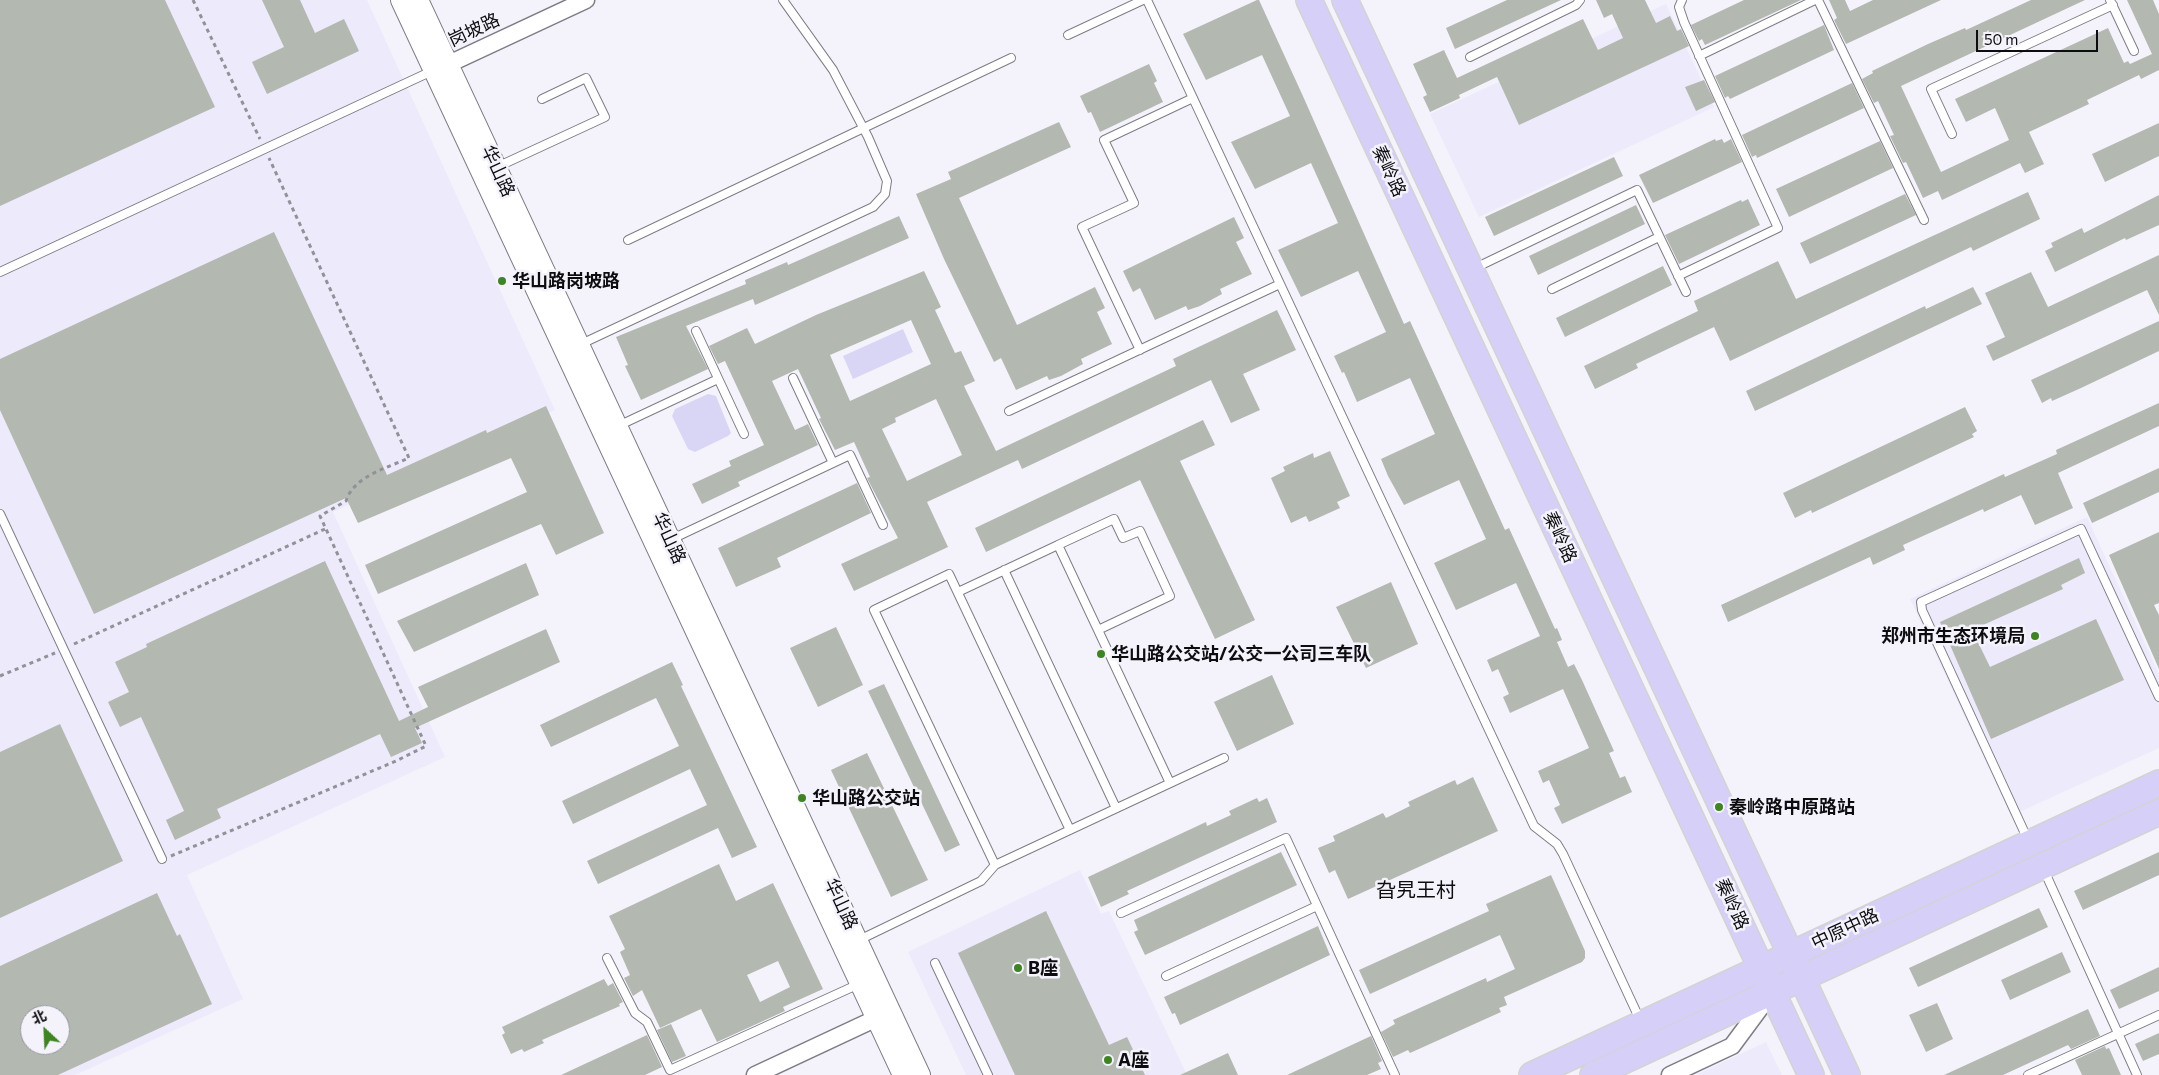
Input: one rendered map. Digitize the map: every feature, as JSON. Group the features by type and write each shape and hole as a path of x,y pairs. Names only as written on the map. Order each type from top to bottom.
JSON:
{"main road":[{"name":"秦岭路","path":"1310,0 1811,1075"},
{"name":"秦岭路","path":"1345,0 1847,1075"},
{"name":"中原中路","path":"1532,1075 2159,784"},
{"name":"中原中路","path":"1593,1075 2159,812"}],"street":[{"name":"华山路","path":"401,0 441,67 496,168 920,1075"},
{"name":"华山路","path":"418,0 441,67 904,1075"},
{"name":"岗坡路","path":"441,67 586,0"},
{"path":"1670,1075 1732,1046 1772,992"},
{"path":"755,1075 877,1018"}],"lane":[{"path":"579,345 873,207 885,194 887,181 864,128 829,63 783,0"},
{"path":"1068,35 1145,0 1193,98 1534,826 1557,844 1563,854 1642,1024"},
{"path":"1470,57 1576,4 1580,0"},
{"path":"1678,276 1778,228 1679,8 1682,0"},
{"path":"1700,56 1817,0 1924,220"},
{"path":"1952,134 1931,90 2111,2 2134,51"},
{"path":"628,240 1011,58"},
{"path":"0,272 441,67"},
{"path":"496,168 605,117 586,78 542,98"},
{"path":"1140,350 1082,227 1134,203 1104,140 1193,98"},
{"path":"1471,270 1637,190 1686,292"},
{"path":"1552,289 1659,237"},
{"path":"1009,411 1280,284"},
{"path":"696,331 744,434"},
{"path":"793,378 833,463"},
{"path":"617,426 718,379"},
{"path":"670,540 850,455 883,525"},
{"path":"0,514 162,860"},
{"path":"958,592 1114,519 1123,538 1140,530 1170,596 1098,630"},
{"path":"2030,843 1922,610 1921,602 2082,529 2159,697"},
{"path":"1058,545 1170,783"},
{"path":"1004,570 1116,808"},
{"path":"995,865 874,610 949,574 1070,830"},
{"path":"858,941 981,881 995,865 1224,758"},
{"path":"1122,913 1286,838 1395,1075"},
{"path":"2042,866 2138,1075"},
{"path":"1166,976 1317,906"},
{"path":"607,958 634,1013 647,1022 670,1070 861,984"},
{"path":"935,963 988,1075"},
{"path":"2028,1075 2159,1015"}],"path":[{"path":"162,860 426,746 320,516 346,501 349,490 359,481 409,458 265,149 193,0"},
{"path":"0,676 63,649 325,528"}],"shaded area":[{"path":"0,0 367,0 555,410 333,512 445,757 187,875 243,999 75,1075 0,1075"},
{"path":"1666,4 1714,107 1479,217 1430,114"},
{"path":"903,329 913,352 853,379 843,356"},
{"path":"708,394 716,396 731,433 695,452 688,449 672,416 675,409"},
{"name":"郑州市生态环境局","path":"2087,517 2159,674 2159,748 2011,816 1910,599"},
{"path":"1080,870 1101,914 1109,911 1187,1075 966,1075 908,952"},
{"path":"1766,1042 1782,1075 1696,1075"}],"building":[{"path":"0,0 165,0 215,107 0,206"},
{"path":"262,0 300,0 315,33 344,19 359,51 267,94 252,62 284,47"},
{"path":"1259,0 1302,94 1404,324 1410,321 1505,530 1509,528 1555,629 1557,628 1562,640 1557,642 1568,667 1574,664 1582,680 1614,751 1609,753 1620,778 1625,776 1632,792 1562,824 1554,808 1560,805 1549,780 1543,783 1538,771 1589,748 1563,689 1510,713 1503,697 1509,694 1498,669 1492,672 1487,660 1540,636 1516,583 1456,610 1434,563 1486,539 1459,480 1404,505 1388,476 1381,459 1435,434 1410,378 1357,402 1344,372 1342,373 1334,356 1386,332 1358,271 1301,297 1278,250 1338,223 1311,163 1255,189 1231,142 1290,116 1262,55 1206,80 1183,34"},
{"path":"1507,0 1561,0 1455,49 1446,28"},
{"path":"1596,0 1645,0 1656,23 1670,16 1677,31 1681,29 1689,46 1519,125 1497,77 1459,95 1460,98 1430,112 1423,97 1427,95 1413,64 1444,50 1457,78 1583,19 1598,50 1623,38 1612,14 1604,18"},
{"path":"1744,0 1801,0 1705,45 1702,39 1699,41 1691,25"},
{"path":"1829,0 1845,0 1850,11 1873,0 1941,0 1846,44 1834,20 1837,18"},
{"path":"2031,0 2085,0 1901,86 1941,172 2009,140 1995,108 1966,122 1955,99 2108,28 2124,63 2128,61 2130,64 2152,54 2127,0 2153,0 2159,14 2159,70 2141,79 2139,75 2087,100 2089,104 2029,132 2044,164 2025,173 2020,163 1942,200 1938,191 1923,198 1906,162 1903,163 1890,136 1894,135 1878,101 1874,103 1862,79 1873,73 1872,71 1928,44 1965,28 1966,30"},
{"path":"1824,25 1834,50 1730,99 1728,96 1725,98 1715,76"},
{"path":"1149,64 1157,81 1154,83 1163,102 1100,132 1091,112 1088,113 1080,96"},
{"path":"1704,80 1715,102 1696,111 1685,87"},
{"path":"1852,83 1864,108 1757,158 1756,155 1752,157 1742,135"},
{"path":"1059,122 1071,147 959,198 1017,325 1095,287 1105,308 1097,312 1112,344 1081,359 1083,364 1061,376 1049,380 1047,376 1016,390 1001,358 994,362 944,259 916,194 951,179 948,172"},
{"path":"2159,123 2159,156 2105,182 2092,154"},
{"path":"1715,139 1716,141 1722,139 1724,143 1731,139 1742,162 1653,203 1639,175"},
{"path":"1880,141 1893,168 1789,217 1776,189"},
{"path":"1614,157 1623,176 1494,236 1485,217"},
{"path":"2028,192 2040,219 1973,251 1971,247 1730,361 1714,327 1636,364 1638,368 1595,389 1584,366 1698,311 1694,301 1778,261 1796,299"},
{"path":"1905,194 1916,215 1810,264 1800,243"},
{"path":"2159,195 2159,225 2126,240 2125,238 2055,272 2045,251 2053,247 2051,243 2082,228 2084,233"},
{"path":"1748,199 1760,225 1679,264 1665,235 1741,200 1742,202"},
{"path":"1636,205 1645,224 1538,275 1529,256"},
{"path":"899,216 909,238 755,305 753,299 686,326 708,369 641,400 625,366 628,365 616,337 746,284 745,280 787,262 788,265"},
{"path":"1234,217 1244,238 1236,242 1252,274 1220,289 1222,294 1200,306 1188,310 1186,306 1155,320 1140,288 1133,292 1123,271"},
{"path":"274,232 387,475 486,430 487,433 546,406 604,533 556,555 541,524 378,594 365,565 527,492 511,458 358,523 346,498 94,614 0,410 0,359"},
{"path":"2159,255 2159,315 2147,290 1993,361 1986,346 2005,337 1985,293 2031,272 2048,307"},
{"path":"1663,266 1672,285 1565,337 1556,318"},
{"path":"924,271 941,307 935,310 955,353 961,351 975,381 964,386 996,451 1176,366 1173,359 1277,310 1296,350 1243,374 1260,410 1231,423 1211,380 1022,469 1018,460 927,502 948,547 854,591 841,564 898,538 867,478 870,477 854,442 835,450 819,419 821,418 798,369 772,381 795,430 808,424 818,445 738,482 740,486 702,504 692,484 731,466 729,461 764,445 725,361 718,364 709,346 747,328 755,344 816,315","holes":["911,320 931,364 850,401 830,355","936,399 962,455 907,481 882,429 896,422 895,418"]},
{"path":"1973,287 1982,304 1755,411 1746,391 1925,306 1926,309"},
{"path":"2159,321 2159,351 2052,401 2051,398 2042,403 2031,380"},
{"path":"2159,403 2159,426 2058,473 2073,508 2035,525 2021,495 1984,512 1983,509 1903,545 1905,550 1873,565 1870,557 1728,622 1721,605 2004,474 2005,477 2057,454 2056,450"},
{"path":"1965,407 1977,431 1972,434 1974,437 1812,513 1811,510 1795,518 1783,493"},
{"path":"1203,420 1215,445 1180,461 1255,620 1215,639 1140,480 986,552 975,528"},
{"path":"1330,451 1350,496 1337,502 1340,508 1309,522 1306,516 1291,523 1271,478 1285,471 1283,467 1313,453 1314,458"},
{"path":"2159,468 2159,492 2092,523 2083,503"},
{"path":"857,483 871,513 777,558 781,567 736,587 718,548"},
{"path":"2159,532 2159,603 2154,605 2159,615 2159,669 2109,555"},
{"path":"2079,558 2085,573 2061,585 2063,589 1972,630 1990,667 2096,619 2124,680 1991,739 1940,622"},
{"path":"325,561 399,721 428,707 418,687 546,629 560,662 415,728 422,743 391,757 380,734 217,809 221,818 175,840 166,820 184,811 141,717 120,727 108,702 129,692 115,662 147,647 146,644"},
{"path":"526,563 539,595 414,652 397,621"},
{"path":"1391,582 1418,644 1366,668 1336,607"},
{"path":"836,627 863,685 818,707 790,648"},
{"path":"672,662 683,685 681,686 757,847 732,858 718,828 598,884 587,861 707,805 690,769 573,824 562,801 679,746 656,698 551,747 540,725"},
{"path":"1272,675 1294,724 1237,751 1214,702"},
{"path":"884,684 960,845 945,852 868,691"},
{"path":"60,724 123,861 0,918 0,752"},
{"path":"867,753 928,880 891,897 831,770"},
{"path":"1473,777 1498,831 1348,899 1335,870 1329,873 1318,848 1335,841 1333,836 1383,813 1386,818 1410,806 1408,802 1455,780 1457,785"},
{"path":"1257,798 1259,802 1267,798 1277,822 1127,891 1129,894 1101,907 1088,877 1206,822 1207,826 1231,815 1229,811"},
{"path":"1281,852 1297,885 1145,955 1134,932 1138,930 1134,920"},
{"path":"2159,852 2159,875 2083,910 2074,891"},
{"path":"719,864 736,901 773,883 823,989 783,1007 785,1011 717,1042 701,1009 660,1028 642,990 633,996 624,978 630,975 620,952 625,949 609,916","holes":["778,961 790,987 760,1002 747,975"]},
{"path":"1551,875 1585,951 1585,958 1582,962 1504,997 1507,1005 1499,1008 1501,1012 1410,1053 1408,1050 1393,1057 1381,1032 1395,1024 1393,1020 1486,978 1487,982 1515,969 1500,935 1370,994 1359,970 1489,911 1486,904"},
{"path":"157,893 177,936 180,934 212,1004 58,1075 0,1075 0,966"},
{"path":"2039,908 2048,927 1918,987 1909,968"},
{"path":"1046,911 1109,1045 1127,1037 1145,1075 1015,1075 958,953"},
{"path":"1318,926 1330,955 1180,1025 1175,1013 1172,1014 1164,997"},
{"path":"2062,952 2071,972 2010,1000 2001,980"},
{"path":"2159,967 2159,991 2119,1009 2110,990"},
{"path":"604,979 608,986 613,983 623,1002 619,1004 620,1006 542,1040 544,1043 524,1052 522,1049 511,1054 502,1035 505,1033 502,1027"},
{"path":"1937,1003 1953,1039 1926,1052 1909,1015"},
{"path":"2088,1009 2100,1036 2071,1049 2068,1045 2003,1075 1944,1075"},
{"path":"671,1024 686,1056 672,1062 657,1030"},
{"path":"2159,1033 2159,1054 2143,1061 2135,1044"},
{"path":"647,1035 662,1067 645,1075 561,1075"},
{"path":"1371,1036 1382,1061 1378,1063 1381,1069 1367,1075 1287,1075"},
{"path":"2105,1046 2106,1049 2109,1048 2121,1075 2082,1075 2075,1060"},
{"path":"1228,1053 1238,1075 1180,1075"}],"place":[{"name":"华山路岗坡路","path":"502,281"},
{"name":"郑州市生态环境局","path":"2035,636"},
{"name":"华山路公交站/公交一公司三车队","path":"1101,654"},
{"name":"华山路公交站","path":"802,798"},
{"name":"秦岭路中原路站","path":"1719,807"},
{"name":"B座","path":"1018,968"},
{"name":"A座","path":"1108,1060"}],"district":[{"name":"旮旯王村","path":"1416,890"}]}
